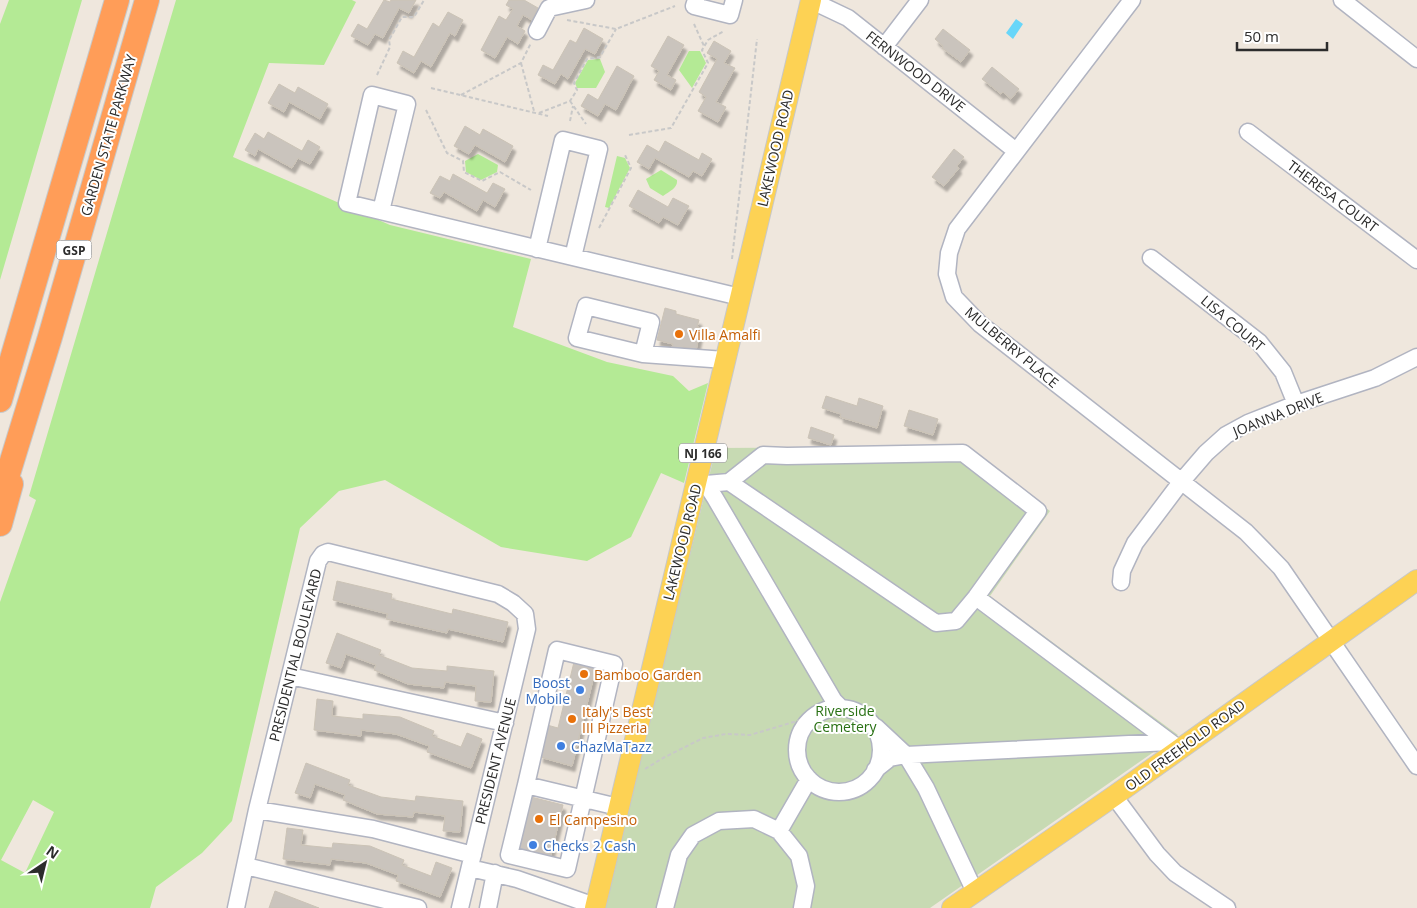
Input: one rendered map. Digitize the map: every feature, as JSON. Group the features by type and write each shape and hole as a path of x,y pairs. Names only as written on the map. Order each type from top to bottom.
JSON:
{"highway":[{"name":"GARDEN STATE PARKWAY","path":"0,400 117,0"},
{"name":"GARDEN STATE PARKWAY","path":"0,500 50,337 147,0"},
{"path":"0,524 35,399 50,337"}],"main road":[{"name":"LAKEWOOD ROAD","path":"595,907 624,782 702,481 725,360 810,0"},
{"name":"OLD FREEHOLD ROAD","path":"952,908 1114,796 1175,746 1417,580"}],"street":[{"path":"537,31 549,8 586,0"},
{"path":"687,3 730,15 734,0"},
{"name":"FERNWOOD DRIVE","path":"810,0 848,18 1016,151"},
{"path":"884,47 920,0"},
{"name":"MULBERRY PLACE","path":"1132,0 958,229 949,252 947,274 954,297 980,324 1246,532 1281,568 1417,766"},
{"path":"1342,0 1417,59"},
{"path":"381,211 407,104 372,95 346,203 740,297"},
{"name":"THERESA COURT","path":"1248,132 1417,260"},
{"path":"538,249 563,140 598,148 573,257"},
{"name":"LISA COURT","path":"1151,258 1259,342 1284,372 1296,404"},
{"path":"643,354 725,360"},
{"name":"JOANNA DRIVE","path":"1121,582 1122,571 1135,543 1181,482 1206,453 1226,435 1248,423 1296,404 1375,378 1417,357"},
{"path":"702,481 729,482 936,623 956,621 976,597 1038,511 963,453 763,455 729,482"},
{"path":"702,481 834,701 841,708"},
{"name":"PRESIDENTIAL BOULEVARD","path":"236,908 318,561 323,554 328,552 498,594 513,603 525,614"},
{"path":"976,597 1175,746"},
{"name":"PRESIDENT AVENUE","path":"460,908 526,630 525,614"},
{"path":"557,650 614,664 567,869 509,855 526,785 557,650"},
{"path":"290,676 505,723"},
{"path":"866,718 875,729 880,749 879,760 868,780 858,787 846,791 833,791 821,788 809,779 801,768 797,754 798,739 804,726 814,716 827,709 841,708 854,711 866,718 906,755 926,788 975,892"},
{"path":"875,770 890,758 906,755 1175,746"},
{"path":"779,831 809,779"},
{"path":"526,785 618,807"},
{"path":"1114,796 1157,854 1175,873 1227,908"},
{"path":"258,810 372,829 471,861 495,873 516,878 560,901 595,907"},
{"path":"665,908 679,855 693,835 719,821 754,819 779,831 799,856 806,886 802,908"},
{"path":"246,866 418,908"},
{"path":"488,908 495,873"}],"path":[{"path":"377,75 390,47 389,40 402,17 414,17 424,0"},
{"path":"549,8 558,18 616,29 687,3"},
{"path":"694,24 704,46"},
{"path":"539,113 570,101 577,90 574,83 587,59 600,58 616,29"},
{"path":"461,95 520,63 537,31"},
{"path":"629,134 672,128 708,63 702,50 704,46 708,40 724,31"},
{"path":"731,265 757,39"},
{"path":"520,63 534,112"},
{"path":"431,88 548,116"},
{"path":"570,101 586,124"},
{"path":"570,121 573,105"},
{"path":"426,110 447,153 463,161 464,172 482,181 500,172 531,190"},
{"path":"599,228 631,168 624,155"},
{"path":"624,782 663,758 703,738 726,734 750,735 814,716"}],"green space":[{"path":"9,0 82,0 0,280 0,24"},
{"path":"176,0 352,0 356,2 324,65 269,63 233,157 390,225 531,259 513,327 607,362 673,376 689,391 708,383 684,483 661,473 631,537 587,561 501,547 385,480 339,491 300,528 232,821 202,853 156,887 150,908 0,908 0,602 36,500 29,496","holes":["33,800 54,812 25,873 1,860"]},
{"path":"689,51 700,51 706,63 692,88 679,70"},
{"path":"600,59 605,72 596,88 577,88 575,83 588,60"},
{"path":"478,154 498,165 497,172 481,180 466,172 465,161"},
{"path":"617,156 625,158 630,168 609,208 605,207"},
{"path":"661,170 677,180 675,187 663,196 650,188 646,179"},
{"name":"Riverside Cemetery","path":"963,447 1050,511 990,596 1178,735 930,908 604,908 716,448"}],"water":[{"path":"1016,19 1023,24 1013,39 1006,33"}],"building":[{"path":"384,0 390,2 391,0 416,0 409,13 399,8 383,38 375,34 368,45 351,36 358,24 367,29"},
{"path":"509,0 524,0 538,8 532,20 523,15 517,26 525,31 518,44 507,37 495,58 481,50 499,16 506,20 513,9 506,5"},
{"path":"448,12 463,20 455,36 450,33 431,67 421,61 414,73 397,63 403,51 414,57 433,23 439,27"},
{"path":"584,28 603,39 595,54 585,49 568,79 561,74 555,84 538,75 543,65 553,70 570,40 576,43"},
{"path":"943,29 970,50 961,62 942,48 943,46 935,39"},
{"path":"668,36 684,45 667,75 676,80 671,90 654,80 659,71 651,66"},
{"path":"714,41 731,51 724,63 735,68 716,102 726,107 718,122 698,111 706,97 699,92 717,59 707,53"},
{"path":"617,66 634,76 616,110 605,104 598,116 581,106 588,94 598,100"},
{"path":"992,67 1019,89 1011,99 1003,92 1001,94 982,79"},
{"path":"279,84 295,93 298,87 328,104 320,119 289,102 284,112 268,103"},
{"path":"465,126 480,135 483,129 513,146 505,162 475,145 469,154 454,146"},
{"path":"268,132 302,151 308,140 320,147 310,164 298,158 292,168 258,149 255,156 245,150 255,133 264,139"},
{"path":"665,141 699,160 702,153 712,159 702,176 693,171 689,177 655,158 649,169 637,162 647,145 659,152"},
{"path":"954,149 964,157 957,166 959,168 944,186 932,177"},
{"path":"453,174 487,193 493,183 505,189 495,207 483,200 477,211 444,192 440,198 430,193 440,176 450,181"},
{"path":"638,190 668,207 673,198 689,206 678,225 663,217 659,223 629,206"},
{"name":"Villa Amalfi","path":"665,308 676,311 676,314 699,320 697,327 701,328 696,350 683,347 682,351 672,348 673,344 657,340"},
{"path":"826,396 857,406 859,398 883,406 877,428 840,417 841,414 822,408"},
{"path":"909,410 938,419 933,435 904,426"},
{"path":"811,427 834,435 831,445 808,438"},
{"path":"337,581 392,594 391,599 452,614 453,609 508,622 503,642 448,629 447,633 386,619 388,614 333,600"},
{"path":"337,633 381,650 379,655 412,668 447,671 447,666 494,671 491,702 475,701 476,686 445,682 444,688 408,684 374,670 376,665 346,654 341,668 326,663"},
{"path":"574,662 596,667 572,766 540,757 547,725 558,728"},
{"path":"317,699 333,701 332,716 363,719 363,714 400,717 434,731 432,736 461,747 467,733 482,739 471,768 427,752 429,746 396,734 361,730 361,736 314,730"},
{"path":"306,763 350,780 348,785 381,797 415,801 416,796 463,801 460,832 443,831 445,816 414,812 413,817 377,814 343,800 345,795 315,784 310,798 295,793"},
{"path":"531,797 563,805 550,858 519,851"},
{"path":"287,828 303,830 301,845 332,848 333,843 370,846 404,860 402,865 431,876 436,862 452,868 440,897 396,881 398,875 366,863 331,859 330,865 283,859"},
{"path":"275,891 319,908 269,908"}],"place":[{"name":"Villa Amalfi","path":"679,334"},
{"name":"Bamboo Garden","path":"584,674"},
{"name":"Boost Mobile","path":"580,690"},
{"name":"Italy's Best III Pizzeria","path":"572,719"},
{"name":"ChazMaTazz","path":"561,746"},
{"name":"El Campesino","path":"539,819"},
{"name":"Checks 2 Cash","path":"533,845"}]}
